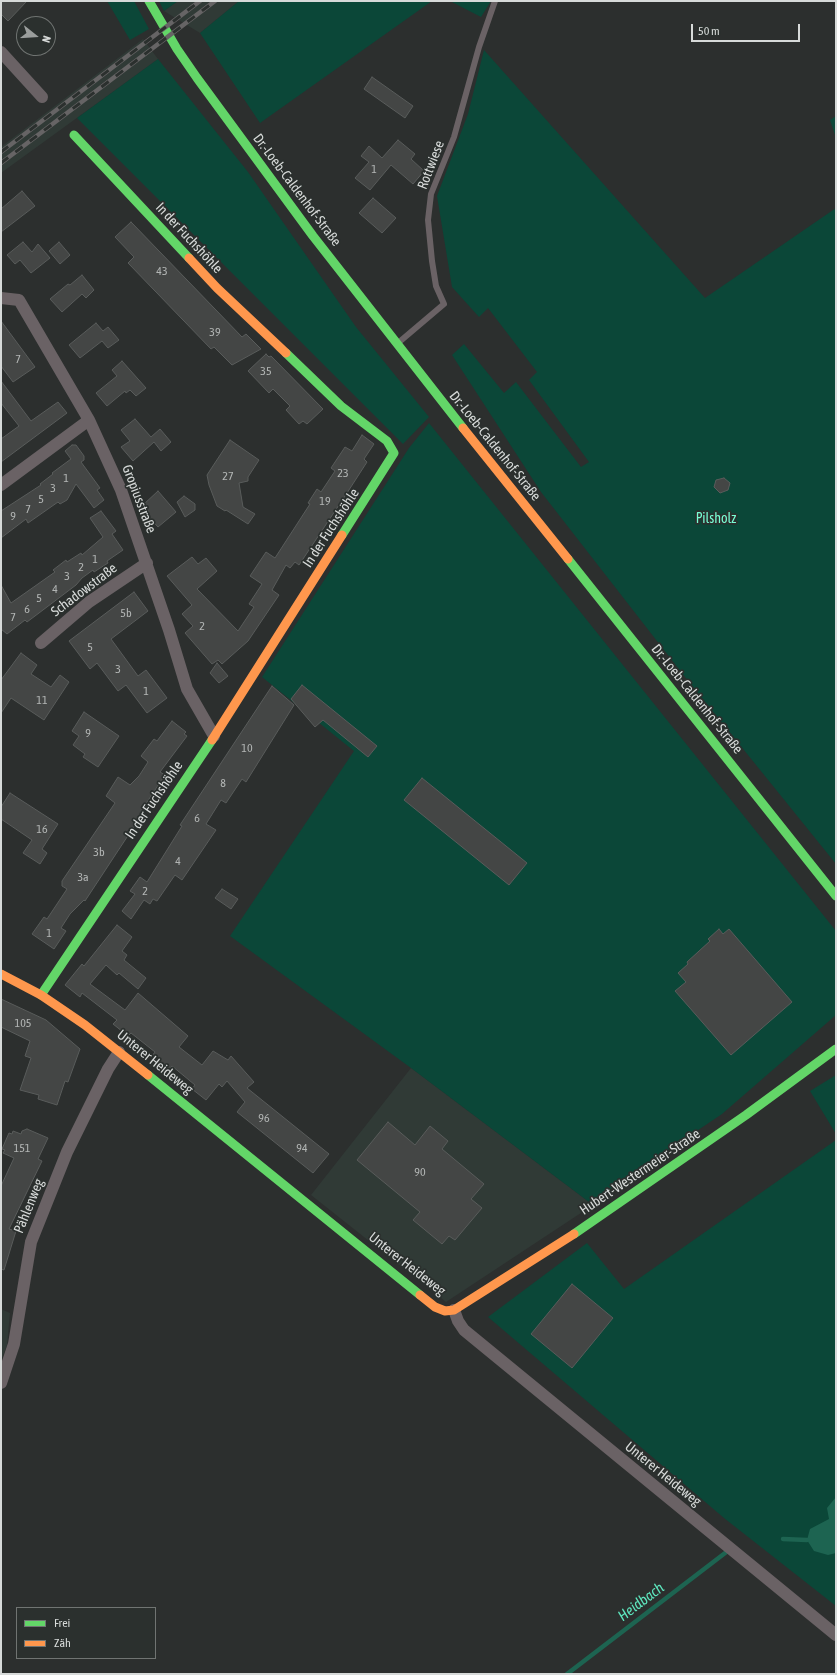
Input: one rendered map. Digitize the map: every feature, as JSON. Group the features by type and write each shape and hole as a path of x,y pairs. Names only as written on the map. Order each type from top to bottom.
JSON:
{"street":[{"name":"Dr.-Loeb-Caldenhof-Straße","path":"149,1 177,49 313,236 397,344 836,896"},
{"path":"1,52 42,97"},
{"name":"In der Fuchshöhle","path":"41,995 214,736 394,453 387,442 340,406 217,288 74,135"},
{"name":"Gropiusstraße","path":"1,298 19,300 89,420 121,490 147,563 187,689 214,736"},
{"path":"1,485 89,420"},
{"name":"Schadowstraße","path":"41,643 89,602 147,563"},
{"name":"Unterer Heideweg","path":"1,974 41,995 85,1024 435,1307 445,1311 454,1310 458,1321 464,1330 836,1635"},
{"name":"Hubert-Westermeier-Straße","path":"454,1310 534,1260 648,1184 836,1049"},
{"name":"Pählenweg","path":"1,1383 14,1344 30,1242 67,1152 108,1069 119,1052"}],"lane":[{"name":"Rottwiese","path":"397,344 444,304 436,286 432,261 428,220 431,194 454,137 479,47 495,1"}],"shaded area":[{"path":"178,1 239,1 200,33 164,11"},
{"path":"143,39 158,59 1,173 1,147"},
{"path":"411,1068 593,1205 446,1302 311,1195"},
{"path":"1,1309 10,1313 7,1345 1,1361"},
{"path":"836,1497 836,1553 828,1555 814,1551 807,1540 810,1529 829,1519 827,1508"}],"green space":[{"path":"107,1 134,1 149,29 130,40"},
{"path":"159,1 178,1 164,11"},
{"path":"239,1 432,1 260,123 200,33"},
{"path":"450,1 491,1 481,17"},
{"name":"Pilsholz","path":"484,50 705,298 836,208 836,864 685,677 541,492 452,355 464,344 504,393 516,382 581,467 589,462 529,380 537,372 488,308 479,317 452,287 437,196 468,114"},
{"path":"158,59 248,172 356,327 429,417 403,444 77,118"},
{"path":"836,116 836,138 830,120"},
{"path":"429,423 836,931 836,1015 722,1114 609,1190 593,1205 411,1068 230,936 354,751 262,677 409,448"},
{"path":"836,1075 836,1134 810,1091"},
{"path":"836,1140 836,1606 724,1518 488,1317 587,1243 624,1289"}],"building":[{"path":"1,1 27,1 8,21 1,14"},
{"path":"372,77 413,106 405,118 364,89"},
{"path":"398,140 415,154 411,159 424,171 413,184 391,165 370,190 355,178 369,162 361,156 369,146 382,158"},
{"path":"22,191 35,206 1,232 1,209"},
{"path":"373,198 396,218 382,233 359,213"},
{"path":"131,222 242,337 246,334 261,349 232,365 214,347 211,349 128,263 134,257 115,237"},
{"path":"23,242 32,252 38,244 50,258 31,273 20,260 15,264 7,255"},
{"path":"59,242 70,255 60,264 49,251"},
{"path":"82,275 94,290 86,298 82,294 62,312 50,299"},
{"path":"1,321 35,367 13,382 1,366"},
{"path":"96,323 103,331 108,327 119,340 108,348 102,341 80,358 69,345"},
{"path":"266,354 269,357 271,356 323,409 307,424 303,421 299,424 286,410 290,406 273,389 269,393 248,371"},
{"path":"122,361 146,388 136,396 130,390 126,393 125,391 107,406 96,393 117,376 112,370"},
{"path":"1,381 31,421 58,402 67,413 1,462 1,439 19,426 1,403"},
{"path":"135,419 151,437 160,429 171,442 161,451 154,442 133,461 121,447 130,441 121,430"},
{"path":"362,435 374,444 364,459 367,462 347,493 299,565 295,562 290,568 286,565 272,590 279,595 248,641 222,664 218,660 212,664 185,633 193,626 182,614 192,605 167,576 192,557 198,564 206,558 217,571 197,589 238,631 254,607 249,604 262,584 250,576 266,552 275,558 310,504 308,503 317,489 321,492 335,471 331,468 345,447 352,451"},
{"path":"230,440 259,460 248,477 248,481 239,483 243,507 255,514 248,524 217,506 209,485 207,475"},
{"path":"72,445 76,445 84,456 84,460 81,462 100,488 97,490 104,500 94,508 76,484 67,500 60,504 58,502 28,523 26,519 1,538 1,511 41,485 40,484 53,474 52,473 71,459 65,451"},
{"path":"724,478 730,483 728,490 720,493 714,487 716,480"},
{"path":"158,491 176,512 158,527 146,514 149,511 143,505"},
{"path":"184,496 195,504 195,510 185,517 177,502"},
{"path":"101,511 116,531 112,534 123,550 107,561 108,563 94,572 93,570 82,578 76,585 27,622 25,620 7,634 1,629 1,585 11,603 55,572 53,570 66,560 67,562 81,553 82,555 103,537 90,518"},
{"path":"134,592 148,611 111,639 138,676 146,670 167,698 147,713 126,685 118,691 97,663 90,669 69,641"},
{"path":"21,653 37,665 31,674 51,687 60,675 69,682 44,720 11,698 1,713 1,680"},
{"path":"217,663 228,676 219,683 210,673"},
{"path":"302,685 377,746 368,757 323,720 315,727 291,699"},
{"path":"272,686 294,705 246,782 242,779 226,803 221,800 206,824 216,830 182,880 175,875 157,901 153,899 150,904 144,900 131,919 122,911 135,894 130,891 140,877 147,882 182,826 180,825"},
{"path":"84,712 119,736 98,767 83,757 85,754 73,745 79,736 72,731"},
{"path":"172,721 186,732 184,734 187,736 160,772 165,775 141,811 144,812 85,901 84,900 70,914 61,928 66,931 54,949 32,934 44,917 47,919 67,889 62,886 62,881 115,803 106,796 118,777 130,785 139,776 148,762 141,756 154,739 157,741"},
{"path":"422,778 527,863 509,885 404,800"},
{"path":"10,793 58,824 42,849 47,853 40,864 23,853 32,840 1,819 1,807"},
{"path":"222,889 238,899 231,909 215,898"},
{"path":"117,925 132,937 122,951 127,955 124,960 146,978 138,989 119,973 117,975 106,965 90,984 125,1010 138,993 188,1036 179,1047 202,1065 213,1051 228,1060 231,1056 254,1082 247,1088 329,1154 313,1173 237,1112 245,1102 227,1081 222,1087 219,1084 206,1100 192,1089 195,1085 172,1066 169,1070 152,1056 155,1052 131,1033 128,1036 113,1024 117,1020 82,993 80,997 65,985 82,964 84,966"},
{"path":"719,929 723,934 729,929 792,1002 731,1055 675,991 686,982 678,973 688,964 687,962 710,941 708,939"},
{"path":"1,999 46,1020 80,1049 68,1082 65,1081 57,1105 38,1099 39,1095 20,1090 31,1058 25,1056 30,1041 1,1027"},
{"path":"388,1122 415,1145 430,1126 448,1141 442,1149 484,1184 471,1199 482,1208 455,1240 449,1236 442,1244 413,1220 420,1212 357,1160"},
{"path":"27,1129 48,1138 38,1159 42,1161 9,1229 16,1231 4,1270 1,1269 1,1186 14,1158 3,1153 5,1150 2,1149 9,1133 12,1134 13,1131 21,1134 22,1131"},
{"path":"572,1284 613,1318 572,1368 531,1334"}],"waterway":[{"name":"Heidbach","path":"783,1539 807,1540"},
{"name":"Heidbach","path":"567,1674 729,1550"}],"railway":[{"path":"1,152 200,1"},
{"path":"1,163 215,1"}],"traffic: fast":[{"path":"149,1 177,49 197,78 313,236 463,428"},
{"path":"74,135 189,258"},
{"path":"286,353 341,406 387,441 394,453 342,535"},
{"path":"568,559 836,896"},
{"path":"41,995 212,740"},
{"path":"574,1234 746,1115 836,1049"},
{"path":"148,1075 420,1295"}],"traffic: slow":[{"path":"189,258 217,288 286,353"},
{"path":"463,428 568,559"},
{"path":"212,740 342,535"},
{"path":"1,974 41,995 85,1025 148,1075"},
{"path":"420,1295 435,1307 445,1311 454,1310 574,1234"}]}
